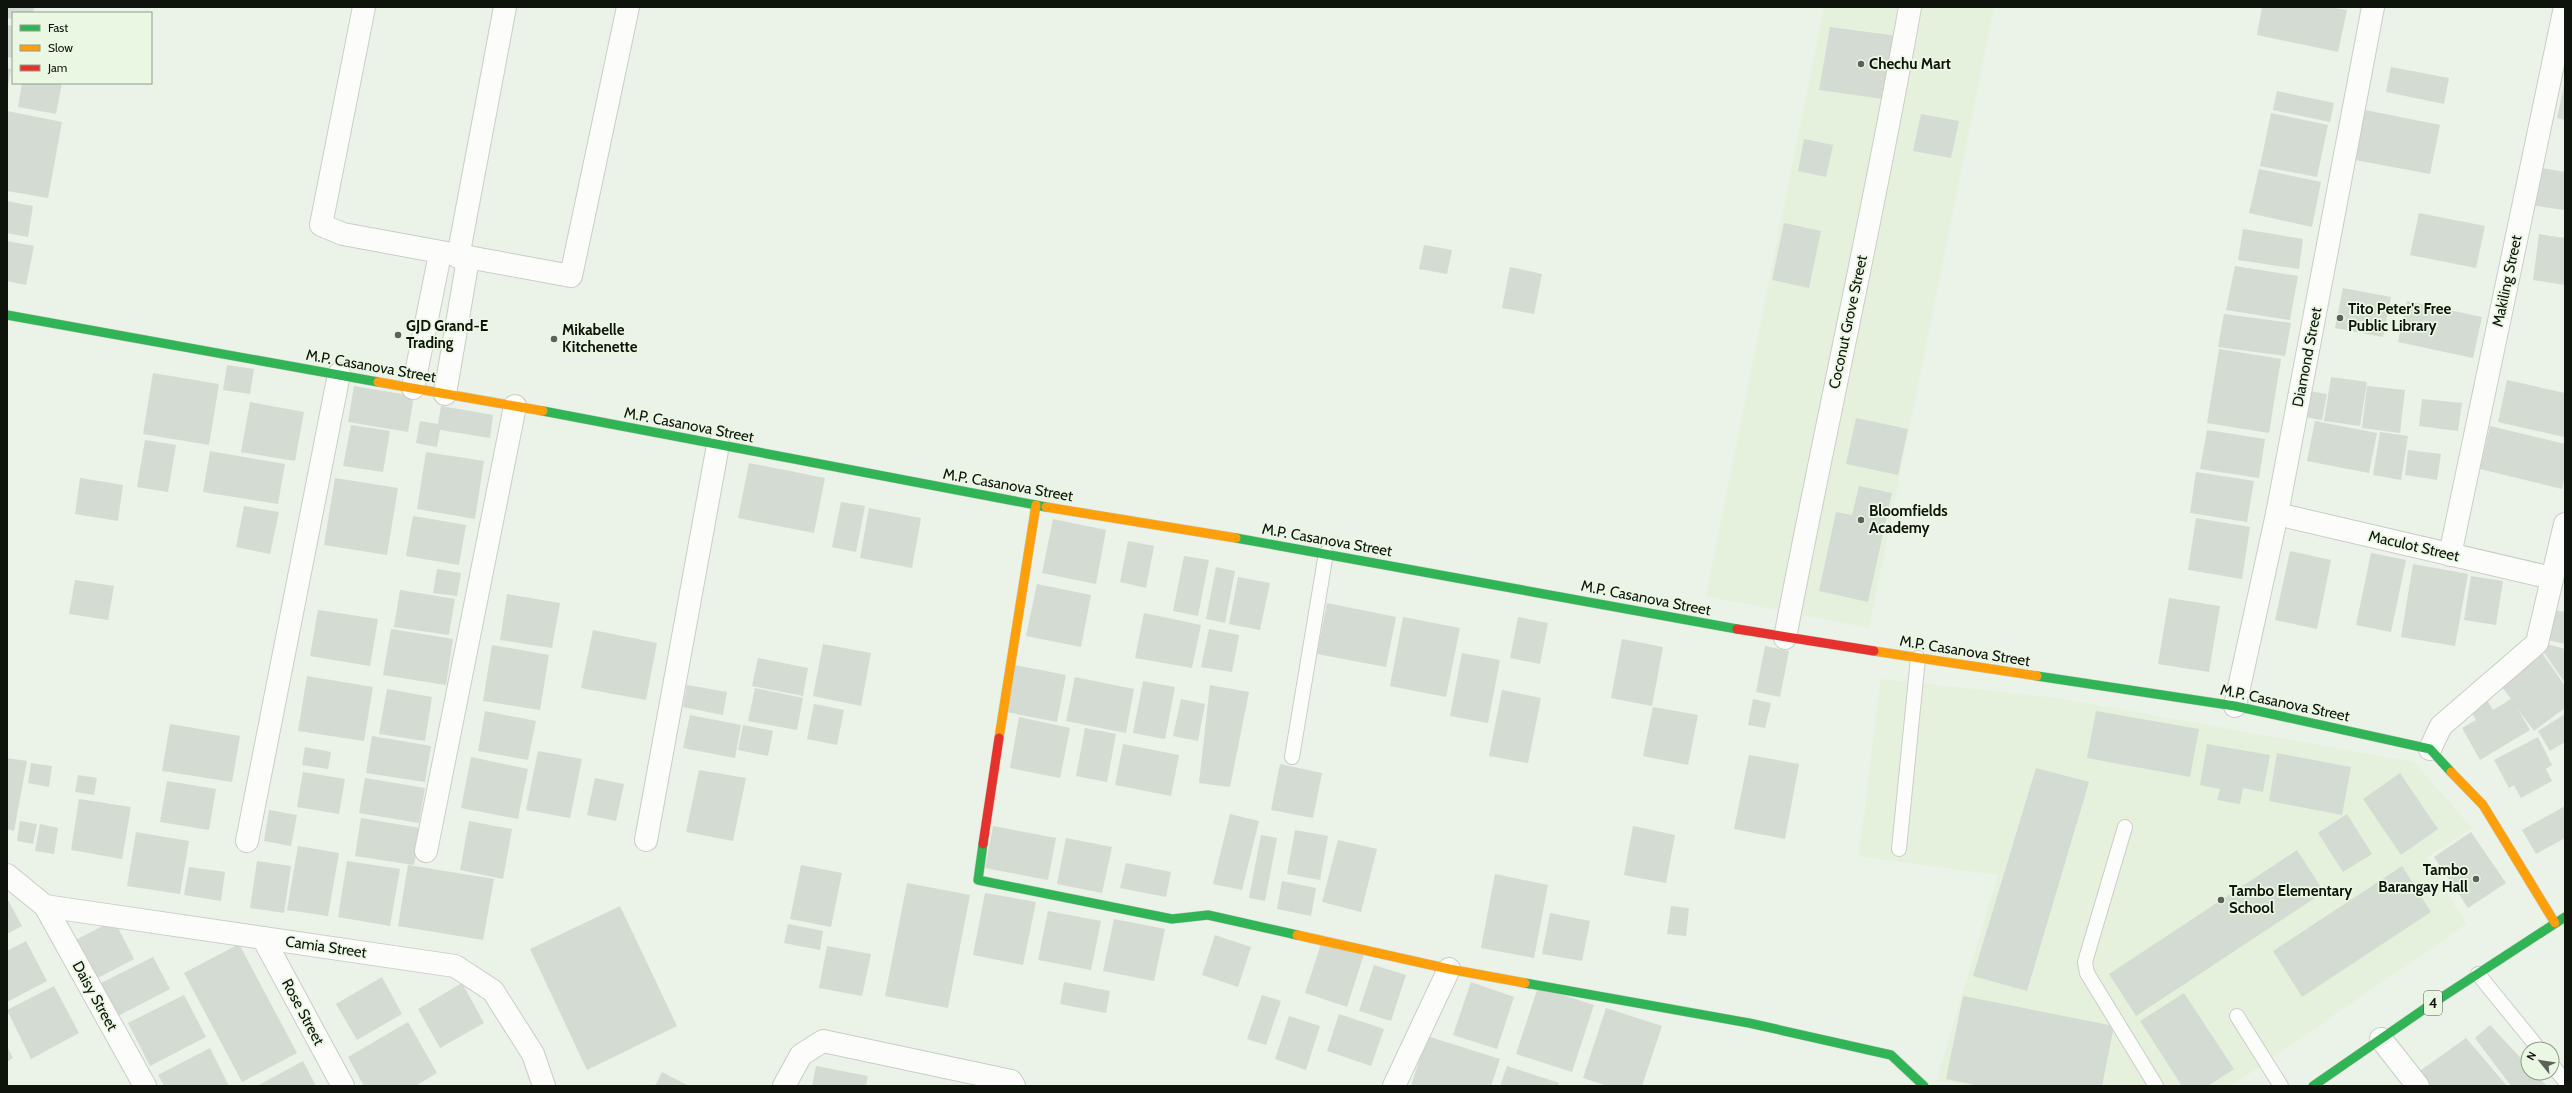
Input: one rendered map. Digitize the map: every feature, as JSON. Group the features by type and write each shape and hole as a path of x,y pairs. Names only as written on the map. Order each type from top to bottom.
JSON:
{"main road":[{"name":"M.P. Casanova Street","path":"7,315 516,406 1036,505 1326,554 1785,638 2235,706 2430,749"},
{"path":"1036,505 1011,652 978,880 1172,919 1208,914 1449,969 1750,1023 1891,1055 1924,1086"},
{"path":"2430,749 2483,805 2555,924"},
{"name":"4","path":"2312,1086 2565,917"}],"street":[{"path":"364,7 321,225 343,234 455,257 571,276 628,7"},
{"path":"413,388 455,257 505,7"},
{"name":"Coconut Grove Street","path":"1785,638 1824,433 1883,161 1910,7"},
{"name":"Diamond Street","path":"2235,706 2277,514 2373,7"},
{"name":"Makiling Street","path":"2450,555 2565,7"},
{"path":"445,394 455,257"},
{"path":"248,841 339,374"},
{"path":"426,851 516,406"},
{"path":"646,840 718,445"},
{"name":"Maculot Street","path":"2277,514 2552,578"},
{"path":"2430,749 2441,726 2537,643 2565,524"},
{"path":"7,875 45,906"},
{"name":"Camia Street","path":"45,906 455,966 492,991 533,1054 544,1086"},
{"name":"Daisy Street","path":"45,906 145,1086"},
{"name":"Rose Street","path":"263,938 343,1086"},
{"path":"1394,1086 1449,969"},
{"path":"2381,1039 2418,1086"},
{"path":"784,1086 801,1055 823,1041 1011,1081 1014,1086"}],"lane":[{"path":"1292,757 1326,554"},
{"path":"1899,849 1918,658"},
{"path":"2125,827 2085,962 2087,973 2156,1086"},
{"path":"2478,974 2532,1041"},
{"path":"2237,1016 2281,1086"}],"shaded area":[{"path":"1824,7 1994,7 1869,628 1706,596"},
{"name":"Tambo Elementary School","path":"1881,679 2057,698 2414,762 2472,828 2426,858 2466,924 2231,1086 1969,1086 1937,1080 1998,875 1859,856"}],"building":[{"path":"7,7 34,7 33,12 12,12 12,19 7,18"},
{"path":"2262,7 2329,7 2347,10 2338,52 2257,35"},
{"path":"7,25 12,26 12,58 7,57"},
{"name":"Chechu Mart","path":"1830,27 1905,37 1890,100 1819,90"},
{"path":"2391,67 2449,78 2444,104 2386,92"},
{"path":"7,68 11,69 8,87 7,87"},
{"path":"22,84 62,84 56,114 18,107"},
{"path":"2565,86 2565,120 2557,118"},
{"path":"2277,91 2334,103 2330,122 2273,110"},
{"path":"2365,110 2440,125 2430,174 2355,160"},
{"path":"7,111 62,122 48,198 7,191"},
{"path":"2271,113 2328,125 2317,177 2260,166"},
{"path":"1921,114 1959,121 1951,158 1913,151"},
{"path":"1804,139 1833,145 1826,177 1798,171"},
{"path":"2536,167 2565,172 2565,210 2530,205"},
{"path":"2259,169 2321,182 2312,227 2249,213"},
{"path":"7,201 33,206 28,237 7,233"},
{"path":"2419,213 2485,226 2476,268 2410,255"},
{"path":"1784,223 1821,231 1809,288 1772,280"},
{"path":"2243,229 2303,239 2299,269 2238,260"},
{"path":"2539,234 2565,238 2565,285 2533,280"},
{"path":"7,241 34,246 26,285 7,281"},
{"path":"1424,245 1452,250 1447,274 1419,269"},
{"path":"2235,266 2298,276 2290,320 2226,310"},
{"path":"1510,267 1542,274 1534,314 1502,308"},
{"path":"2343,288 2391,297 2383,337 2335,328"},
{"path":"2407,301 2482,317 2473,358 2398,342"},
{"path":"2224,314 2291,323 2285,356 2218,347"},
{"path":"2219,349 2281,359 2269,433 2207,423"},
{"path":"227,365 254,369 250,394 223,390"},
{"path":"153,373 219,384 209,445 143,434"},
{"path":"2331,377 2367,382 2360,426 2324,421"},
{"path":"2507,380 2565,393 2564,437 2498,422"},
{"path":"354,386 414,396 408,432 348,422"},
{"path":"2367,386 2405,390 2400,433 2362,428"},
{"path":"2309,391 2327,394 2322,420 2304,417"},
{"path":"2422,399 2462,403 2458,431 2419,426"},
{"path":"250,402 304,412 295,461 241,452"},
{"path":"441,406 493,415 490,438 440,430 437,447 416,443 420,421 438,424"},
{"path":"1856,418 1908,429 1898,475 1846,464"},
{"path":"2315,421 2377,433 2369,473 2307,461"},
{"path":"351,425 390,431 383,472 343,466"},
{"path":"2490,426 2565,444 2565,475 2562,489 2480,469"},
{"path":"2207,430 2265,439 2259,478 2200,469"},
{"path":"2380,432 2408,436 2401,480 2373,475"},
{"path":"145,440 176,445 168,492 137,487"},
{"path":"2408,450 2441,454 2437,480 2405,475"},
{"path":"210,451 285,464 278,504 203,492"},
{"path":"426,452 484,461 475,519 417,509"},
{"path":"749,463 825,478 814,533 738,518"},
{"path":"2196,472 2254,481 2247,522 2190,513"},
{"path":"80,478 123,485 118,521 75,514"},
{"path":"335,478 398,488 387,555 324,545"},
{"path":"1859,486 1892,493 1868,602 1819,591 1836,512 1852,515"},
{"path":"841,502 865,506 856,552 832,547"},
{"path":"244,506 279,512 270,554 236,547"},
{"path":"869,508 921,518 912,568 860,558"},
{"path":"413,516 466,525 459,565 406,556"},
{"path":"2196,518 2250,527 2242,579 2188,570"},
{"path":"1053,519 1106,530 1096,584 1042,573"},
{"path":"1128,541 1154,546 1146,588 1120,582"},
{"path":"2290,551 2331,560 2317,629 2275,620"},
{"path":"2371,553 2406,560 2391,632 2356,625"},
{"path":"1184,556 1209,560 1198,616 1173,611"},
{"path":"2413,564 2468,574 2455,646 2401,637"},
{"path":"1216,567 1235,571 1225,623 1206,619"},
{"path":"437,569 461,573 457,596 433,593"},
{"path":"2471,576 2503,581 2496,625 2464,620"},
{"path":"1238,577 1270,583 1260,630 1229,624"},
{"path":"75,580 114,586 108,620 69,614"},
{"path":"1037,584 1091,595 1081,647 1026,636"},
{"path":"400,590 455,599 449,635 394,627"},
{"path":"507,594 560,603 552,648 500,640"},
{"path":"2169,598 2220,606 2209,672 2158,664"},
{"path":"1327,603 1396,617 1386,667 1317,654"},
{"path":"318,610 378,619 370,666 310,656"},
{"path":"2554,610 2565,612 2565,644 2547,640"},
{"path":"1144,613 1201,625 1192,668 1135,658"},
{"path":"1403,617 1460,628 1446,697 1390,686"},
{"path":"1518,617 1548,623 1540,664 1510,658"},
{"path":"391,629 453,639 446,685 383,675"},
{"path":"1209,629 1239,635 1232,672 1201,667"},
{"path":"593,630 657,643 646,700 581,688"},
{"path":"1622,639 1663,647 1652,706 1611,698"},
{"path":"2543,643 2565,649 2565,683 2541,648"},
{"path":"823,644 871,653 861,706 813,696"},
{"path":"492,645 549,655 540,710 483,701"},
{"path":"1765,646 1789,651 1780,697 1756,692"},
{"path":"1462,653 1500,660 1488,723 1450,716"},
{"path":"2542,653 2565,686 2565,708 2534,731 2517,708 2530,730 2480,760 2462,728 2476,720 2470,709 2487,700 2493,710 2511,699 2500,684"},
{"path":"758,658 808,668 803,696 752,686"},
{"path":"1015,665 1066,675 1057,722 1006,712"},
{"path":"307,676 373,687 364,741 298,731"},
{"path":"1075,677 1134,689 1126,733 1066,721"},
{"path":"1143,681 1175,687 1165,739 1133,733"},
{"path":"687,685 727,692 723,715 683,707"},
{"path":"1210,685 1249,692 1230,787 1199,783"},
{"path":"755,688 803,698 797,730 748,721"},
{"path":"387,689 432,697 425,741 379,734"},
{"path":"1502,690 1541,698 1528,763 1489,756"},
{"path":"1181,699 1205,704 1198,741 1173,736"},
{"path":"1753,699 1771,703 1765,728 1748,725"},
{"path":"814,704 844,710 837,745 807,739"},
{"path":"1653,707 1698,715 1688,765 1643,756"},
{"path":"485,711 536,721 528,760 478,751"},
{"path":"2096,711 2199,729 2190,777 2087,758"},
{"path":"2565,714 2565,742 2550,751 2538,731"},
{"path":"690,715 741,725 735,758 683,748"},
{"path":"1019,717 1070,728 1060,778 1010,768"},
{"path":"170,724 240,736 232,782 162,771"},
{"path":"743,725 773,731 768,756 738,750"},
{"path":"1085,728 1116,734 1107,782 1076,776"},
{"path":"372,736 431,746 425,782 366,773"},
{"path":"2538,737 2552,765 2546,769 2552,781 2521,798 2514,785 2509,788 2494,760"},
{"path":"1123,744 1179,755 1171,796 1115,785"},
{"path":"2207,744 2270,755 2263,792 2243,788 2240,804 2217,800 2220,789 2200,785"},
{"path":"305,747 331,752 328,769 302,765"},
{"path":"538,751 582,759 570,818 526,810"},
{"path":"2277,753 2351,767 2342,815 2269,801"},
{"path":"1749,755 1799,764 1785,839 1734,829"},
{"path":"471,757 528,769 518,819 461,808"},
{"path":"7,758 27,761 14,831 7,829"},
{"path":"31,763 52,766 49,787 28,783"},
{"path":"1280,764 1322,773 1313,818 1271,810"},
{"path":"2036,768 2089,782 2027,991 1973,976"},
{"path":"699,770 746,778 733,841 686,832"},
{"path":"303,772 345,779 339,814 297,807"},
{"path":"2400,773 2438,829 2401,855 2363,799"},
{"path":"78,775 97,778 94,795 75,792"},
{"path":"365,778 425,788 419,823 359,813"},
{"path":"595,778 624,784 616,821 587,815"},
{"path":"167,781 216,789 209,830 160,822"},
{"path":"79,799 131,807 122,859 71,850"},
{"path":"2565,806 2565,838 2536,854 2522,830"},
{"path":"269,810 297,815 291,846 264,841"},
{"path":"1230,814 1259,821 1242,890 1213,884"},
{"path":"2347,814 2372,854 2343,872 2318,833"},
{"path":"361,818 420,828 414,865 355,856"},
{"path":"20,821 37,824 33,844 17,841"},
{"path":"469,821 512,829 503,879 460,870"},
{"path":"40,824 58,828 54,854 35,851"},
{"path":"993,826 1056,838 1048,880 985,868"},
{"path":"1633,826 1675,835 1666,883 1624,875"},
{"path":"1295,830 1328,836 1320,880 1287,874"},
{"path":"136,832 189,841 180,894 127,886"},
{"name":"Tambo Barangay Hall","path":"2471,832 2506,883 2468,908 2434,857"},
{"path":"1261,835 1277,838 1265,901 1249,898"},
{"path":"1066,838 1112,847 1102,893 1057,884"},
{"path":"1338,840 1377,849 1361,912 1322,902"},
{"path":"298,846 339,853 328,916 287,910"},
{"path":"2297,850 2324,892 2136,1016 2109,974"},
{"path":"257,861 291,866 284,913 250,908"},
{"path":"347,861 400,869 390,926 338,917"},
{"path":"1126,863 1171,872 1166,897 1120,888"},
{"path":"408,865 494,879 483,940 398,926"},
{"path":"801,865 842,873 831,927 790,919"},
{"path":"2402,866 2431,912 2302,997 2273,951"},
{"path":"189,867 225,872 221,901 184,895"},
{"path":"1495,874 1548,885 1534,958 1481,948"},
{"path":"1282,881 1316,888 1311,916 1277,909"},
{"path":"907,883 970,895 948,1008 885,996"},
{"path":"985,893 1036,902 1023,965 973,955"},
{"path":"7,898 22,926 7,934"},
{"path":"620,906 677,1026 587,1070 530,949"},
{"path":"1671,906 1689,908 1686,936 1667,934"},
{"path":"1048,911 1101,921 1091,970 1038,960"},
{"path":"1550,913 1590,921 1582,961 1542,954"},
{"path":"1114,919 1165,929 1154,981 1103,971"},
{"path":"114,920 134,959 92,981 72,942"},
{"path":"788,924 823,931 820,950 784,943"},
{"path":"1215,935 1251,947 1238,987 1202,975"},
{"path":"26,941 47,981 7,1002 7,951"},
{"path":"1322,941 1364,954 1347,1007 1305,993"},
{"path":"239,944 297,1053 242,1082 184,973"},
{"path":"827,946 871,954 862,996 819,988"},
{"path":"153,957 170,989 118,1016 101,983"},
{"path":"1374,965 1406,975 1391,1021 1359,1011"},
{"path":"382,977 402,1014 357,1040 336,1004"},
{"path":"1064,982 1110,991 1106,1013 1060,1004"},
{"path":"1471,982 1514,997 1497,1049 1453,1035"},
{"path":"462,983 484,1023 440,1048 418,1009"},
{"path":"54,986 79,1033 31,1059 7,1010"},
{"path":"1538,987 1594,1005 1572,1072 1516,1054"},
{"path":"2184,993 2234,1069 2208,1086 2182,1086 2140,1021"},
{"path":"184,995 206,1037 150,1066 128,1023"},
{"path":"1262,995 1281,1001 1266,1045 1247,1039"},
{"path":"1963,996 2114,1026 2102,1086 1980,1086 1946,1079"},
{"path":"1606,1008 1662,1026 1642,1086 1608,1086 1583,1078"},
{"path":"1339,1014 1384,1029 1371,1066 1327,1051"},
{"path":"1289,1016 1320,1026 1306,1070 1275,1059"},
{"path":"408,1022 437,1073 415,1086 364,1086 348,1057"},
{"path":"2490,1025 2520,1057 2520,1081 2542,1081 2547,1086 2511,1086 2475,1038"},
{"path":"1427,1036 1500,1059 1491,1086 1411,1086"},
{"path":"2466,1038 2507,1086 2427,1086 2417,1073"},
{"path":"7,1046 13,1058 7,1062"},
{"path":"210,1048 229,1086 164,1086 158,1075"},
{"path":"303,1061 316,1086 257,1086"},
{"path":"816,1066 868,1076 866,1086 812,1086"},
{"path":"1507,1066 1559,1083 1558,1086 1500,1086"},
{"path":"662,1072 689,1086 655,1086"}],"traffic: fast":[{"path":"7,315 378,382"},
{"path":"543,411 1046,507"},
{"path":"1236,538 1737,629"},
{"path":"2037,676 2235,706 2430,749 2451,772"},
{"path":"983,844 978,880 1172,919 1208,915 1297,935"},
{"path":"2313,1086 2430,1005 2565,917"},
{"path":"1525,983 1749,1023 1891,1055 1924,1086"}],"traffic: slow":[{"path":"378,382 543,411"},
{"path":"999,738 1036,505"},
{"path":"1046,507 1236,538"},
{"path":"1874,651 2037,676"},
{"path":"2451,772 2483,805 2555,923"},
{"path":"1297,935 1449,969 1525,983"}],"traffic: jam":[{"path":"1737,629 1874,651"},
{"path":"983,844 999,738"}],"place":[{"name":"Chechu Mart","path":"1861,64"},
{"name":"Tito Peter's Free Public Library","path":"2340,318"},
{"name":"GJD Grand-E Trading","path":"398,335"},
{"name":"Mikabelle Kitchenette","path":"554,339"},
{"name":"Bloomfields Academy","path":"1861,520"},
{"name":"Tambo Barangay Hall","path":"2476,879"},
{"name":"Tambo Elementary School","path":"2221,900"}]}
